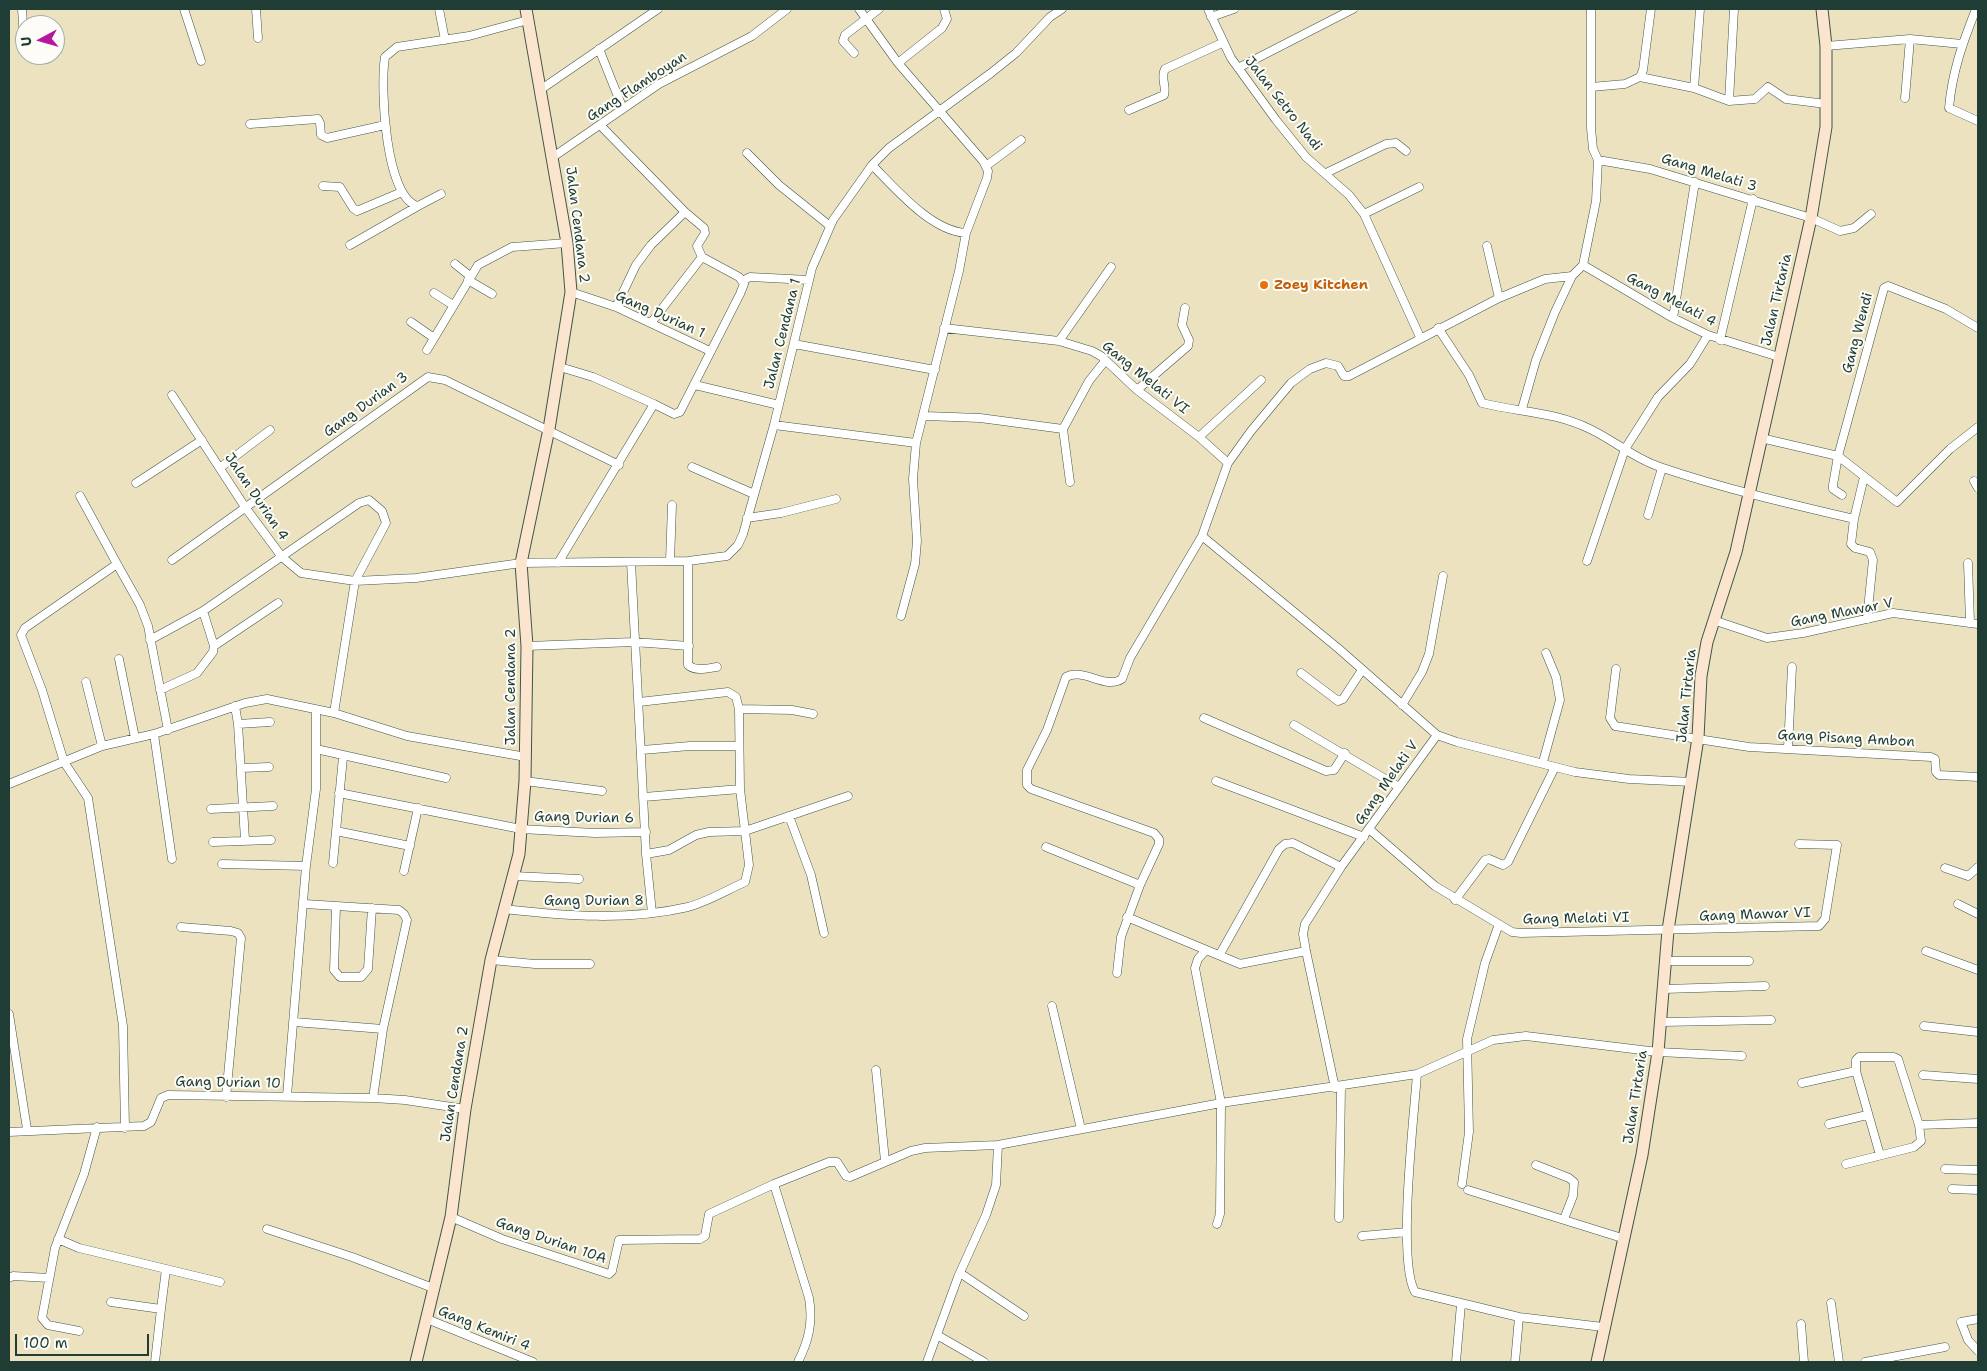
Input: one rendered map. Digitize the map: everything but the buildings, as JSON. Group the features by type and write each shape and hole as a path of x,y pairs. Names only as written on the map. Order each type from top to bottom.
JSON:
{"street":[{"path":"184,9 201,61"},
{"path":"256,9 258,38"},
{"path":"439,9 445,40"},
{"path":"540,90 658,9"},
{"name":"Gang Flamboyan","path":"553,157 659,84 752,36 787,9"},
{"path":"860,9 898,63 986,166 987,178 966,233 960,271 944,328 925,416 916,443 913,479 917,541 916,564 901,616"},
{"path":"854,53 843,38 879,9"},
{"path":"898,63 942,28 947,19 944,9"},
{"name":"Jalan Cendana 1","path":"521,563 688,561 727,556 732,552 738,545 747,518 774,425 809,280 830,226 872,165 889,148 1016,53 1050,17 1062,9"},
{"name":"Jalan Setro Nadi","path":"1208,9 1222,42 1238,68 1306,157 1349,195 1364,214 1420,337"},
{"path":"1211,17 1234,9"},
{"path":"1238,68 1353,9"},
{"path":"1522,409 1536,360 1572,276 1583,265 1596,201 1598,160 1593,149 1591,9"},
{"path":"1640,77 1643,70 1650,9"},
{"path":"1694,88 1700,9"},
{"path":"1729,101 1734,9"},
{"name":"Jalan Tirtaria","path":"1597,1362 1622,1238 1642,1155 1658,1052 1662,1022 1668,930 1698,738 1701,676 1713,620 1736,552 1812,218 1826,127 1826,46 1822,9"},
{"path":"1976,9 1962,44 1952,79 1948,108 1978,121"},
{"path":"418,206 409,202 402,192 390,158 385,125 383,67 385,57 397,47 469,36 527,14"},
{"name":"Jalan Cendana 2","path":"416,1362 452,1217 464,1109 491,960 519,854 526,757 527,646 521,563 549,430 571,292 567,243 527,14"},
{"path":"1826,46 1910,39 1962,44"},
{"path":"1905,98 1910,39"},
{"path":"1129,110 1164,95 1166,89 1162,74 1165,69 1222,42"},
{"path":"599,49 623,109"},
{"path":"1591,86 1625,84 1640,77 1694,88 1729,101 1755,99 1768,87 1786,98 1826,104"},
{"path":"250,124 318,119 321,135 327,138 385,125"},
{"path":"560,367 594,377 674,414 678,414 695,385 744,284 702,257 697,246 705,232 704,228 685,212 600,125"},
{"path":"986,166 1021,140"},
{"path":"1326,173 1386,144 1396,143 1406,151"},
{"path":"747,153 778,185 830,226"},
{"name":"Gang Melati 3","path":"1598,160 1650,168 1812,218 1840,231 1854,228 1871,214"},
{"path":"872,165 910,202 936,223 956,233 966,233"},
{"path":"1672,318 1695,182"},
{"path":"323,186 340,187 353,208 357,211 402,192"},
{"path":"1364,214 1419,187"},
{"path":"350,245 441,194"},
{"path":"1720,340 1752,199"},
{"path":"616,307 636,265 651,245 685,212"},
{"path":"427,350 478,265 512,247 567,243"},
{"path":"1487,246 1499,298"},
{"path":"651,324 702,257"},
{"path":"455,264 469,278 492,294"},
{"name":"Gang Melati 4","path":"1583,265 1672,318 1708,335 1779,357"},
{"path":"1059,341 1111,267"},
{"path":"1117,973 1120,937 1140,885 1159,844 1157,835 1031,789 1026,780 1027,770 1047,730 1066,676 1079,675 1112,683 1122,679 1130,658 1202,536 1228,463 1251,431 1291,383 1310,369 1326,363 1333,363 1338,366 1344,376 1349,376 1420,337 1499,298 1525,289 1545,279 1572,276"},
{"path":"742,281 750,277 809,280"},
{"name":"Gang Wendi","path":"1838,456 1884,288 1888,286 1946,309 1978,328"},
{"name":"Gang Durian 1","path":"571,292 616,307 710,351"},
{"path":"434,293 453,305"},
{"path":"1137,390 1188,346 1189,340 1182,325 1185,308"},
{"path":"411,322 434,338"},
{"name":"Gang Melati VI","path":"944,328 1059,341 1092,351 1137,390 1199,437 1228,463"},
{"path":"1438,328 1469,375 1482,403 1506,409 1522,409 1547,413 1592,430 1647,463 1749,495 1854,519"},
{"path":"1587,561 1625,449 1658,397 1690,364 1708,335"},
{"path":"794,344 935,370"},
{"path":"1070,482 1063,429 1089,381 1105,361"},
{"name":"Gang Durian 3","path":"172,560 428,377 445,380 619,465"},
{"path":"1199,437 1261,380"},
{"path":"695,385 779,405"},
{"name":"Jalan Durian 4","path":"172,395 221,467 245,507 282,557 302,573 355,581 416,578 521,563"},
{"path":"558,563 619,465 654,404"},
{"path":"925,416 980,418 1063,429"},
{"path":"774,425 916,443"},
{"path":"1761,438 1838,456 1897,502 1950,449 1978,427"},
{"path":"221,467 270,430"},
{"path":"136,483 202,440"},
{"path":"1838,456 1833,485 1834,489 1842,495"},
{"path":"692,467 754,494"},
{"path":"1648,514 1662,468"},
{"path":"1864,477 1854,519 1851,544 1855,548 1870,552 1873,560 1868,619"},
{"path":"1974,481 1978,488"},
{"path":"80,496 140,605 150,640 168,730"},
{"path":"747,518 781,513 836,499"},
{"path":"150,640 202,611 359,503 369,500 382,511 386,523 355,581 334,713"},
{"path":"670,561 672,505"},
{"path":"1202,536 1437,735"},
{"path":"688,561 688,665 692,668 717,667"},
{"path":"631,562 646,854 652,913"},
{"path":"1968,563 1974,623"},
{"path":"118,564 54,606 22,632 22,641 42,690 64,762 88,798 123,1026 125,1128"},
{"path":"1402,706 1422,672 1429,654 1443,576"},
{"path":"214,646 278,603"},
{"path":"160,690 197,673 213,652 214,646 202,611"},
{"name":"Gang Mawar V","path":"1713,620 1767,638 1794,635 1893,613 1974,623"},
{"path":"527,646 634,642 689,646"},
{"path":"1543,762 1560,700 1557,684 1546,653"},
{"path":"119,659 135,738"},
{"path":"1788,748 1792,667"},
{"name":"Gang Pisang Ambon","path":"1616,669 1610,718 1615,726 1738,746 1931,757 1935,760 1936,772 1940,775 1978,777"},
{"path":"1301,673 1338,701 1343,699 1362,670"},
{"path":"86,682 102,746"},
{"path":"639,702 728,692 736,697 739,710 740,789 745,831"},
{"path":"9,784 102,746 154,734 235,706 267,699 334,713 407,736 526,757"},
{"path":"235,706 238,724 245,840"},
{"path":"287,1096 305,904 306,866 316,789 316,710"},
{"path":"739,710 792,710 813,714"},
{"path":"1204,718 1326,771 1334,770 1345,753"},
{"path":"238,724 270,722"},
{"path":"1294,725 1345,753 1400,787"},
{"path":"154,734 172,859"},
{"name":"Gang Melati V","path":"1339,1218 1339,1087 1306,951 1304,934 1306,924 1341,867 1437,735 1457,742 1543,762 1555,767 1629,779 1692,782"},
{"path":"642,750 690,746 739,746"},
{"path":"316,750 446,778"},
{"path":"333,863 343,757"},
{"path":"241,768 269,767"},
{"path":"1455,900 1485,860 1489,859 1503,864 1508,862 1555,767"},
{"path":"525,781 602,791"},
{"path":"1216,782 1364,837"},
{"path":"644,797 740,789"},
{"name":"Gang Durian 6","path":"339,793 521,829 646,832"},
{"path":"646,854 669,850 696,835 709,832 745,831 848,796"},
{"path":"211,809 273,806"},
{"path":"404,871 418,808"},
{"path":"789,816 811,875 824,933"},
{"name":"Gang Melati VI","path":"1369,829 1435,886 1455,900 1512,932 1668,930"},
{"path":"336,831 410,846"},
{"name":"Gang Durian 8","path":"504,910 551,915 636,916 690,906 745,882 749,865 745,831"},
{"path":"213,842 271,840"},
{"path":"1220,954 1279,849 1285,844 1293,843 1341,867"},
{"name":"Gang Mawar VI","path":"1668,930 1819,926 1825,919 1837,845 1799,844"},
{"path":"1046,847 1140,885"},
{"path":"222,864 306,866"},
{"path":"1946,868 1960,875 1968,876 1978,867"},
{"path":"513,876 579,879"},
{"path":"305,904 399,910 407,920 383,1029 373,1098"},
{"path":"1958,904 1978,914"},
{"path":"336,906 334,970 340,977 361,978 366,973 372,908"},
{"path":"1128,917 1240,964 1248,964 1306,951"},
{"path":"1499,924 1474,1004 1467,1039 1469,1132 1465,1187 1514,1206 1564,1219 1622,1238"},
{"path":"181,927 231,931 238,933 241,938 226,1097"},
{"path":"1206,950 1198,960 1195,968 1221,1103 1220,1214 1217,1224"},
{"path":"1926,951 1978,970"},
{"path":"491,960 590,964"},
{"path":"1666,961 1749,961"},
{"path":"1664,989 1765,986"},
{"path":"1052,1006 1081,1129"},
{"path":"9,1014 27,1130"},
{"path":"1662,1022 1771,1020"},
{"path":"294,1022 383,1029"},
{"path":"1924,1026 1978,1032"},
{"path":"798,1362 809,1339 812,1318 809,1298 774,1184 829,1162 837,1162 846,1176 850,1178 885,1161 925,1148 998,1145 1221,1103 1417,1074 1493,1040 1526,1036 1658,1052 1742,1056"},
{"path":"1846,1164 1918,1145 1921,1141 1919,1125 1898,1059 1894,1057 1859,1057 1856,1060 1856,1071 1867,1115 1880,1155"},
{"path":"876,1070 885,1161"},
{"path":"1802,1084 1856,1071"},
{"path":"1417,1074 1407,1232 1411,1284 1416,1292 1519,1317 1603,1327"},
{"path":"1923,1075 1978,1079"},
{"name":"Gang Durian 10","path":"9,1132 144,1126 151,1122 160,1098 168,1094 226,1097 373,1098 405,1100 464,1109"},
{"path":"1829,1124 1867,1115"},
{"path":"1919,1125 1978,1123"},
{"path":"79,1331 55,1327 44,1322 42,1318 58,1239 84,1174 96,1127"},
{"path":"927,1362 960,1273 986,1215 996,1186 998,1145"},
{"path":"1536,1164 1574,1182 1573,1196 1564,1219"},
{"path":"1945,1170 1978,1170"},
{"name":"Gang Durian 10A","path":"452,1217 502,1240 609,1274 612,1271 619,1240 700,1239 705,1236 710,1214 774,1184"},
{"path":"1952,1189 1978,1190"},
{"path":"267,1229 352,1257 433,1288"},
{"path":"1362,1236 1407,1232"},
{"path":"58,1239 79,1248 220,1282"},
{"path":"155,1362 166,1269"},
{"path":"960,1273 1024,1316"},
{"path":"9,1278 14,1276 49,1278"},
{"path":"111,1302 161,1309"},
{"path":"1831,1302 1838,1362"},
{"path":"1456,1362 1461,1304"},
{"path":"1515,1362 1519,1317"},
{"name":"Gang Kemiri 4","path":"427,1319 533,1362"},
{"path":"1978,1319 1961,1322 1968,1340 1978,1351"},
{"path":"1800,1324 1804,1362"},
{"path":"937,1335 984,1362"},
{"path":"1865,1362 1945,1347"}],"place":[{"name":"Zoey Kitchen","path":"1264,285"}]}
